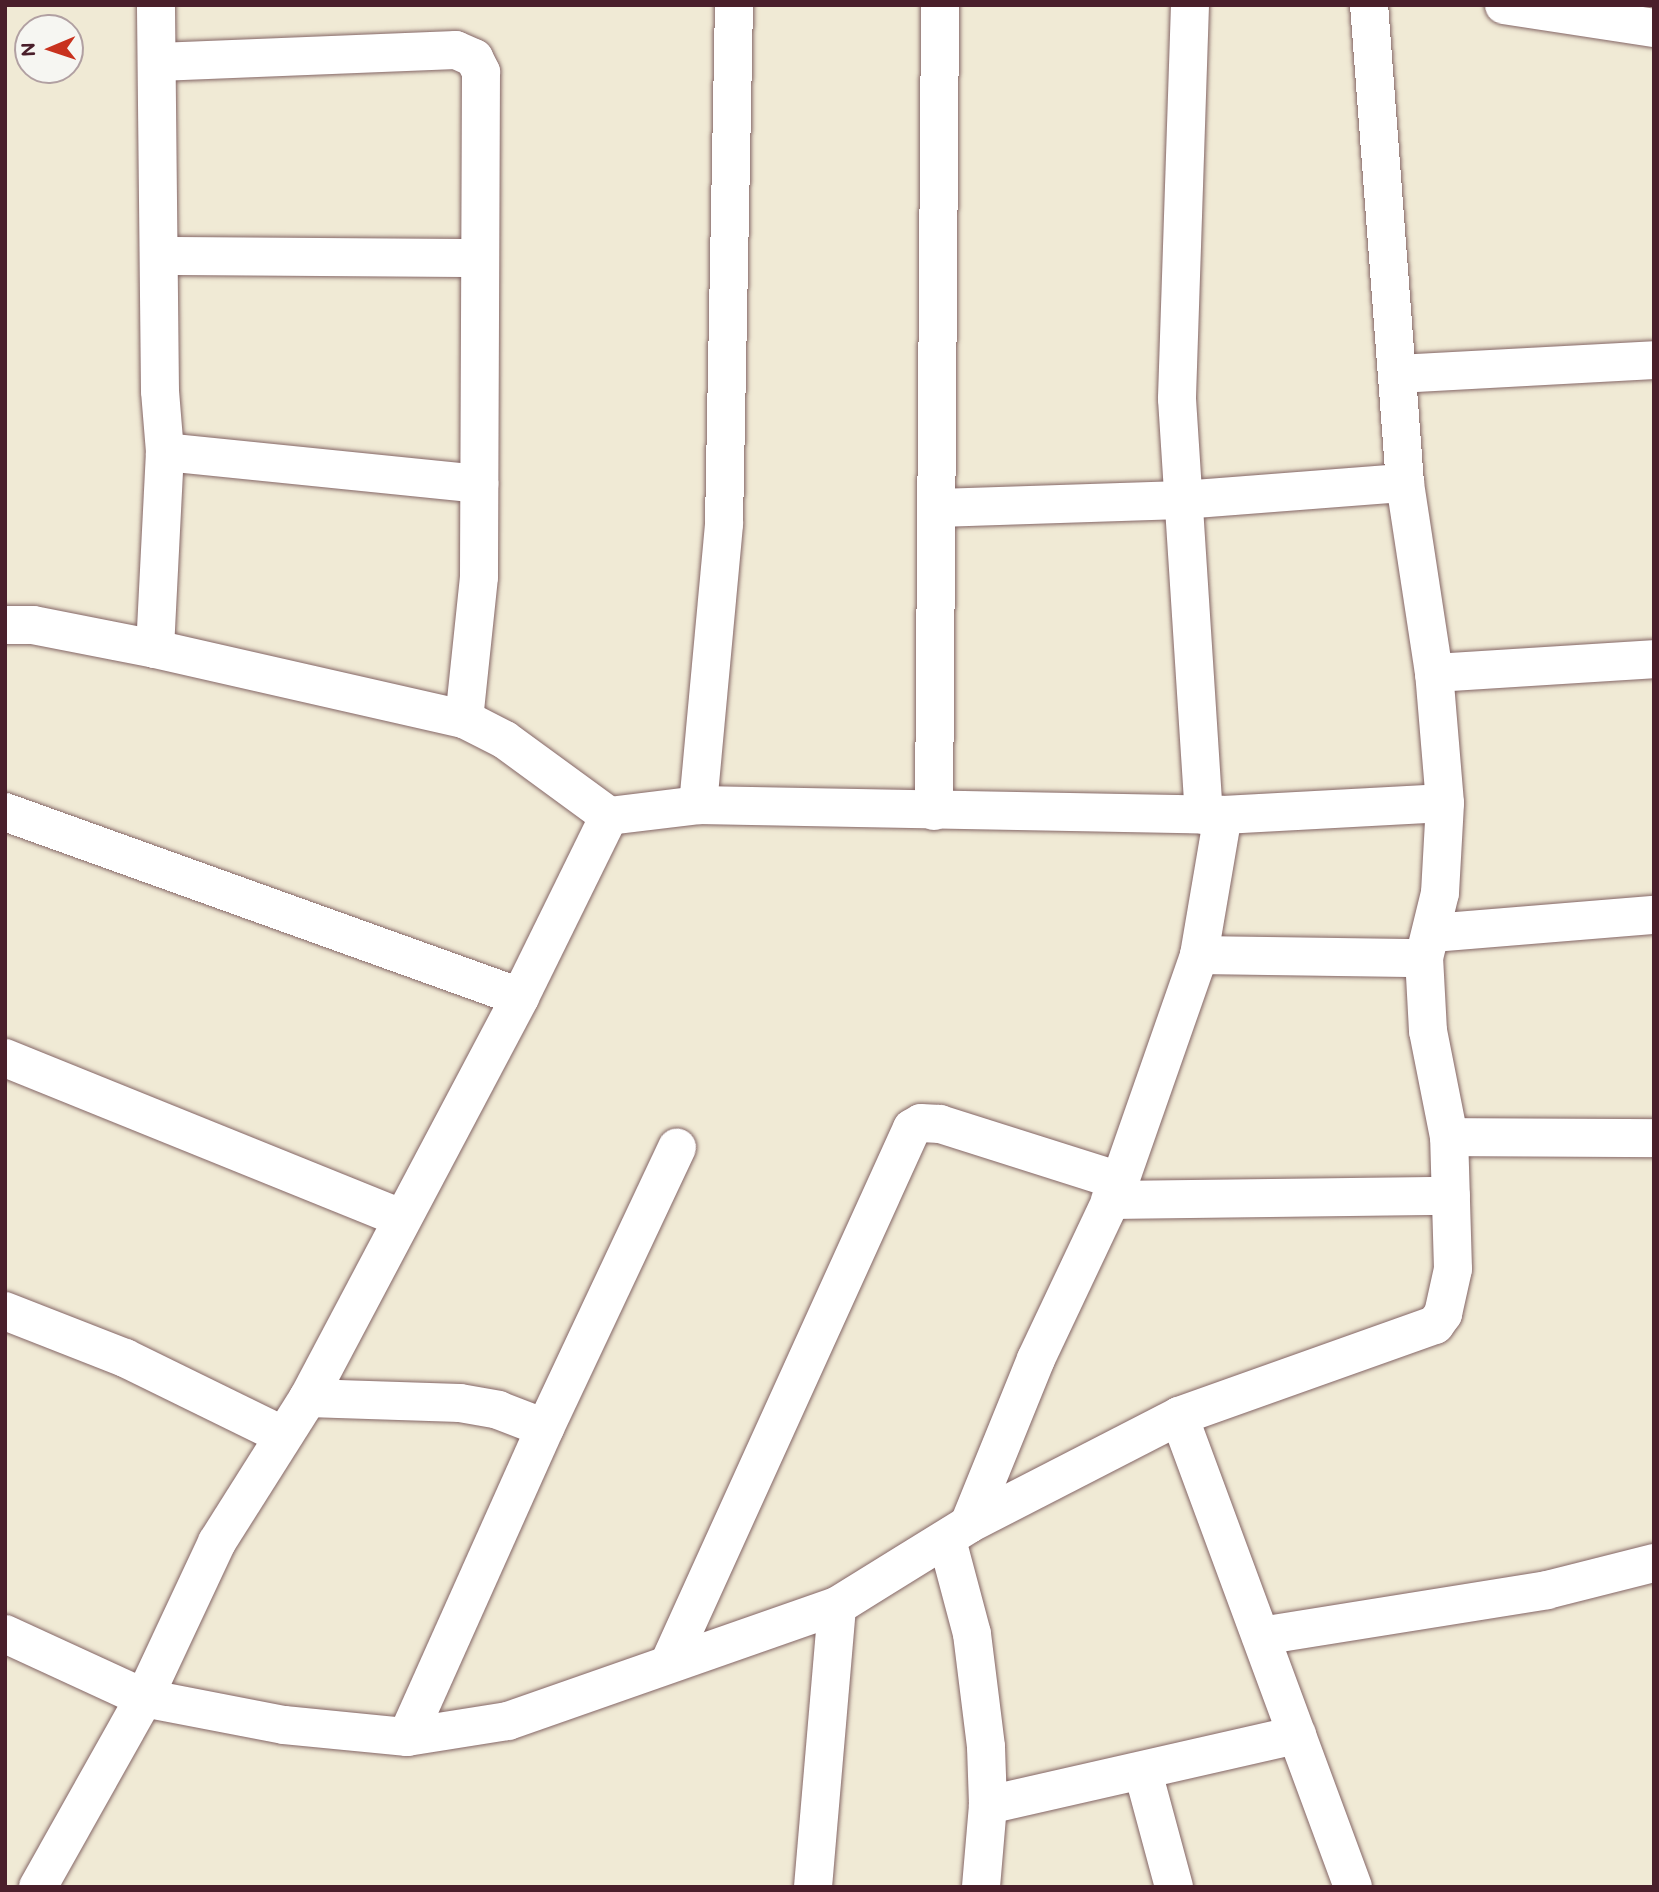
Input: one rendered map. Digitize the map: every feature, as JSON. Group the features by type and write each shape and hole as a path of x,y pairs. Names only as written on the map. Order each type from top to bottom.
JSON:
{"street":[{"path":"155,649 165,452 156,5"},
{"path":"698,805 724,523 734,5"},
{"path":"934,811 940,5"},
{"path":"981,1887 988,1805 979,1679 961,1585 958,1532 1115,1190 1199,955 1214,815 1182,500 1178,385 1190,5"},
{"path":"5,1634 144,1698 284,1725 408,1737 508,1721 670,1661 837,1606 958,1532 1179,1416 1435,1325 1443,1314 1453,1269 1449,1137 1428,1031 1428,945 1440,892 1445,803 1434,673 1405,483 1369,5"},
{"path":"1504,5 1654,28"},
{"path":"158,62 456,50 474,58 481,72 479,578 464,719"},
{"path":"160,256 480,258"},
{"path":"1398,374 1654,360"},
{"path":"165,452 479,484"},
{"path":"938,508 1182,500 1405,483"},
{"path":"5,625 33,625 155,649 464,719 505,740 609,816 698,805 1214,815 1445,803"},
{"path":"1434,673 1654,659"},
{"path":"5,812 520,996"},
{"path":"38,1887 144,1698 217,1542 307,1398 520,996 609,816"},
{"path":"1199,955 1428,945 1654,915"},
{"path":"5,1058 401,1218"},
{"path":"670,1661 912,1128 920,1123 940,1124 1115,1190 1451,1196"},
{"path":"1449,1137 1654,1138"},
{"path":"408,1737 545,1427 677,1148"},
{"path":"5,1311 125,1358 282,1436"},
{"path":"307,1398 460,1403 498,1410 545,1427"},
{"path":"1179,1416 1353,1887"},
{"path":"1261,1636 1547,1590 1654,1563"},
{"path":"813,1887 837,1606"},
{"path":"988,1805 1297,1735"},
{"path":"1143,1772 1174,1887"}]}
